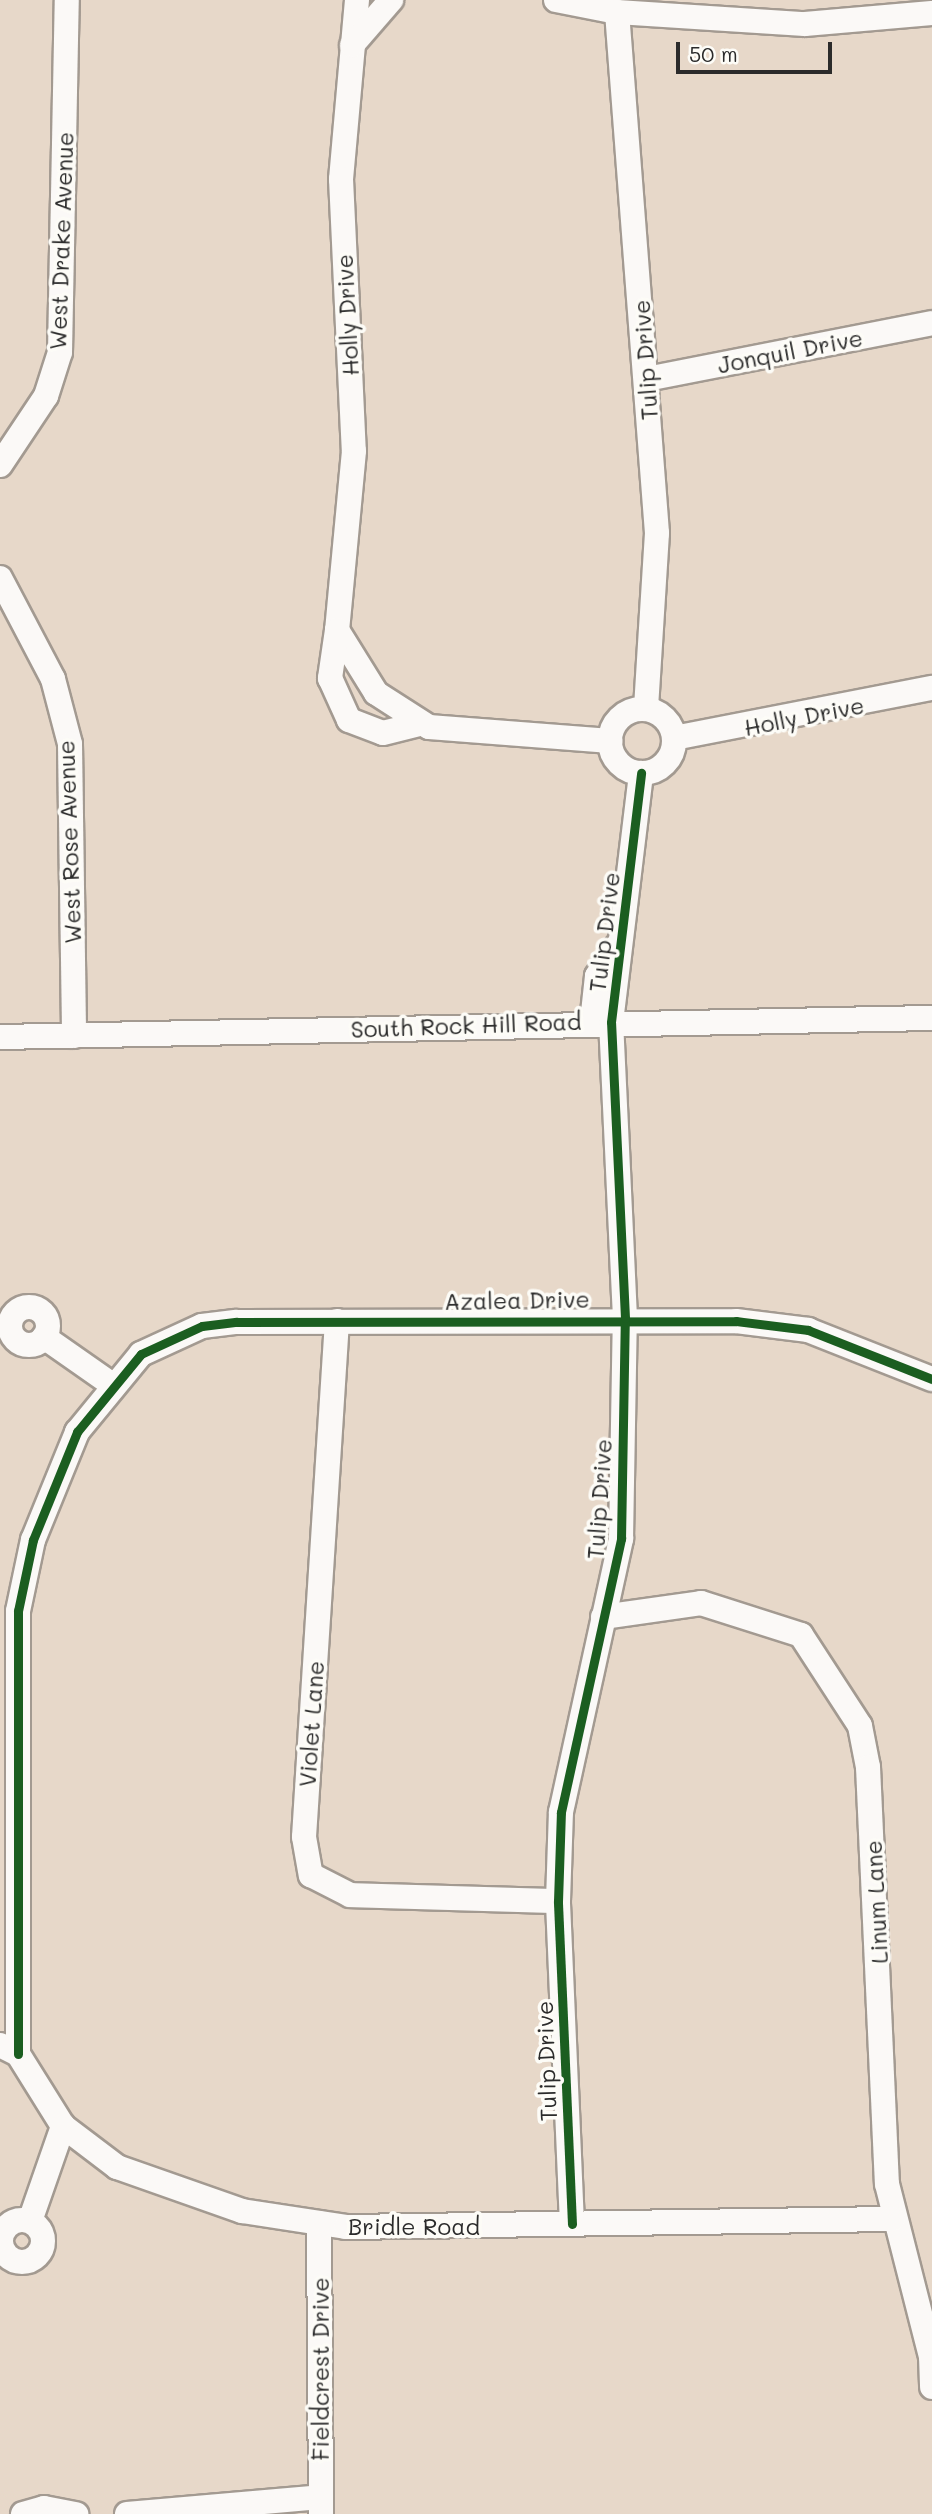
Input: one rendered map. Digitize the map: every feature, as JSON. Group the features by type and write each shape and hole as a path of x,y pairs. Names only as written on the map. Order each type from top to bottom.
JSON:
{"street":[{"name":"West Drake Avenue","path":"0,466 46,396 60,352 67,0"},
{"name":"Holly Drive","path":"358,0 352,45 341,203 354,451 330,678 349,720 383,733 420,724"},
{"path":"352,45 391,0"},
{"path":"556,0 617,12 751,19 852,11 932,13"},
{"path":"751,19 779,0"},
{"name":"Tulip Drive","path":"617,12 657,533 646,709"},
{"name":"Jonquil Drive","path":"647,379 932,323"},
{"name":"West Rose Avenue","path":"0,578 53,679 70,744 74,1036"},
{"name":"Holly Drive","path":"337,630 376,693 420,724 440,731 610,741"},
{"name":"Holly Drive","path":"674,738 932,688"},
{"path":"646,709 666,718 674,738 662,766 641,773 616,759 610,741 625,713 646,709"},
{"name":"Tulip Drive","path":"572,2224 558,1901 561,1812 621,1539 625,1318 601,1022 619,944 641,773"},
{"name":"South Rock Hill Road","path":"0,1037 601,1022 932,1018"},
{"name":"Azalea Drive","path":"9,2050 18,1611 33,1539 77,1432 111,1384 141,1354 202,1326 337,1321 625,1318 808,1330 932,1378"},
{"name":"Violet Lane","path":"337,1321 304,1837 311,1875 350,1895 558,1901"},
{"path":"44,1337 111,1384"},
{"name":"Linum Lane","path":"604,1617 701,1603 801,1634 860,1726 868,1767 894,2219 931,2356 932,2386"},
{"name":"Bridle Road","path":"9,2050 63,2126 117,2167 242,2211 319,2223 572,2224 894,2219"},
{"path":"30,2221 63,2126"},
{"name":"Fieldcrest Drive","path":"319,2223 320,2506"},
{"path":"127,2514 320,2506"},
{"path":"23,2514 44,2508 76,2514"}],"cycle path":[{"path":"572,2224 558,1901 561,1812 621,1539 625,1318 611,1022 641,773"},
{"path":"18,2054 18,1611 33,1540 77,1432 141,1354 202,1326 237,1322 736,1321 808,1330 932,1379"}]}
